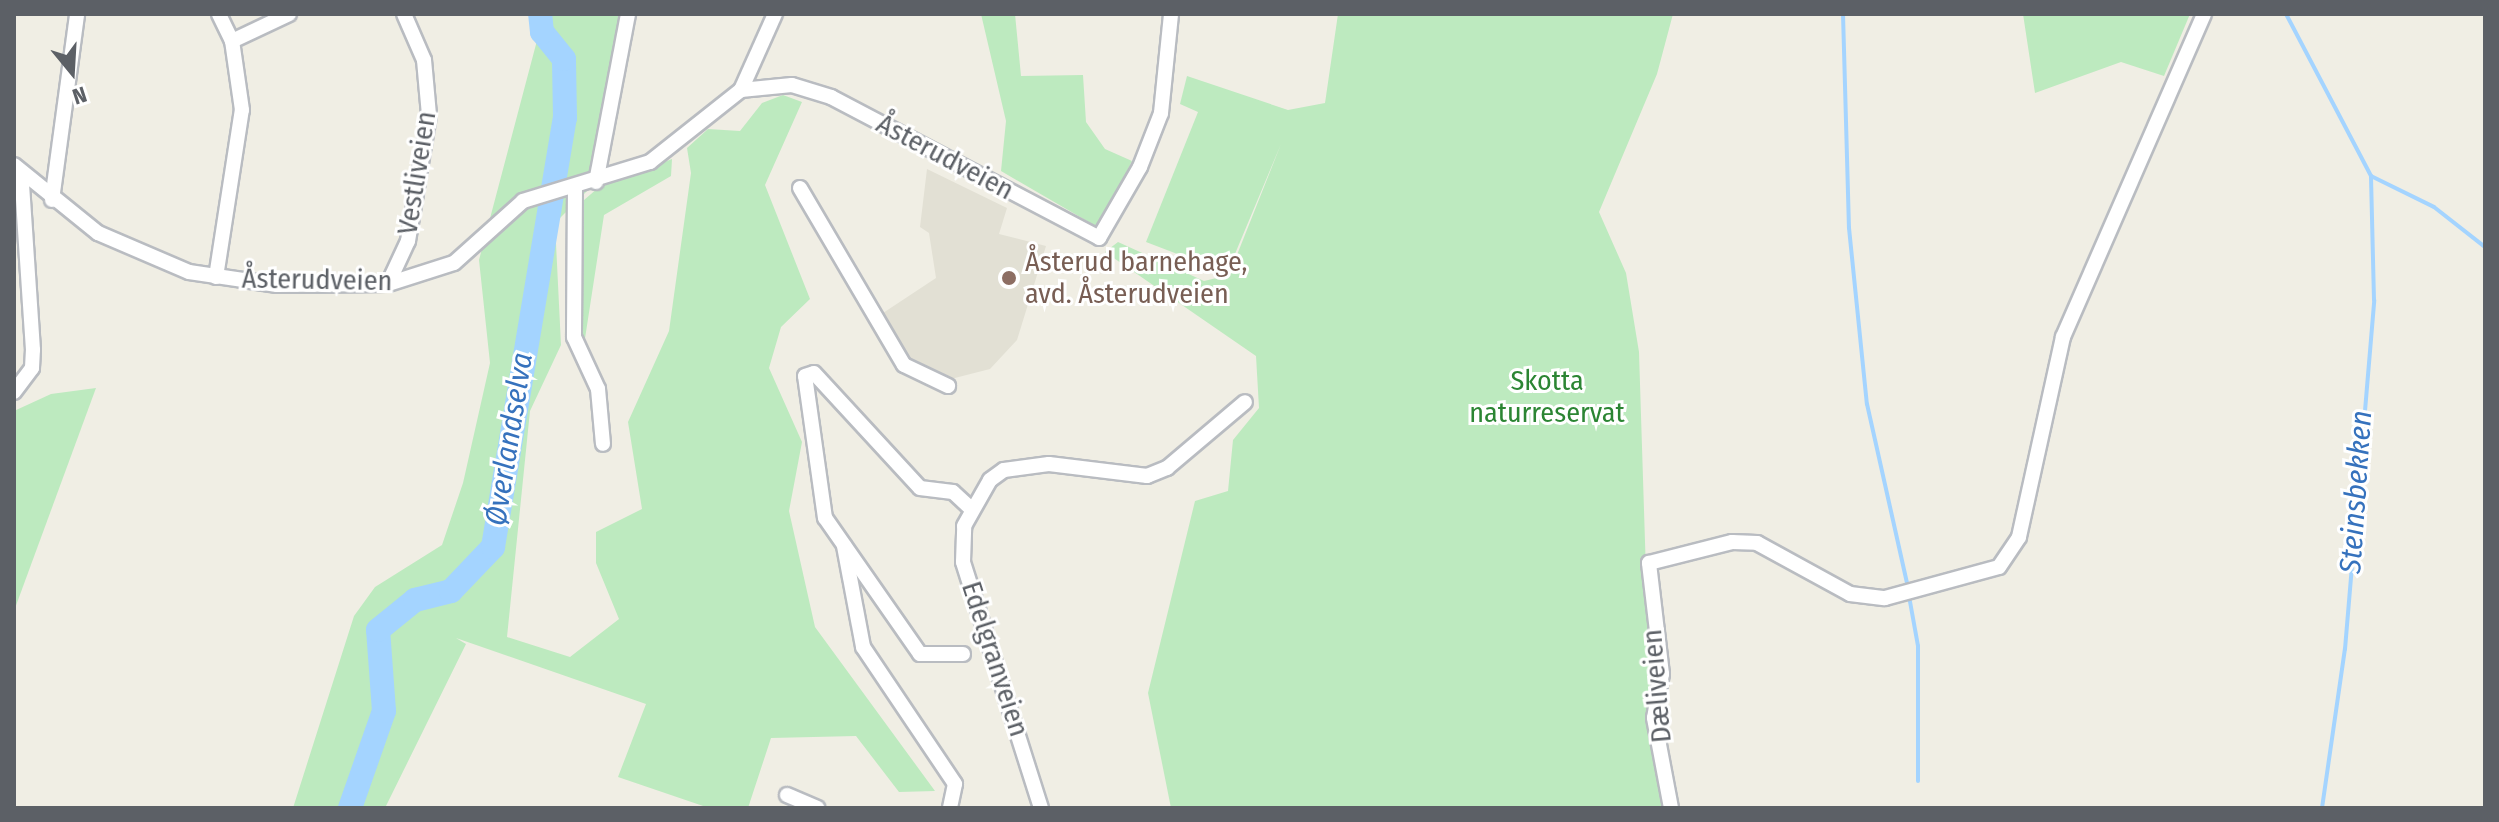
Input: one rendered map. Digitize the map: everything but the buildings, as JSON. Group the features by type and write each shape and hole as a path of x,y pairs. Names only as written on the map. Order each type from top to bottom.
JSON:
{"street":[{"path":"52,200 77,14"},
{"path":"216,277 242,110 232,41 219,14"},
{"path":"232,41 289,14"},
{"name":"Vestliveien","path":"388,284 408,241 429,115 424,60 404,14"},
{"path":"596,182 628,14"},
{"name":"Åsterudveien","path":"18,168 52,200 132,252 216,277 277,285 388,284 454,263 533,197 596,182 671,149 741,90 775,14"},
{"name":"Åsterudveien","path":"741,90 792,85 831,97 1099,238 1140,167 1161,113 1171,14"},
{"name":"Dæliveien","path":"1671,808 1654,718 1662,674 1648,604 1649,563 1732,542 1757,543 1850,594 1885,598 1999,567 2019,537 2063,337 2204,14"},
{"path":"14,392 32,368 33,350 18,168"},
{"path":"575,188 574,337 598,389 603,444"},
{"path":"800,188 904,365 948,386"},
{"path":"963,654 920,654 819,508 819,443 804,382 814,373 904,475 920,488 953,492 972,510 990,480 1021,463 1130,475 1167,468 1245,402"},
{"name":"Edelgranveien","path":"972,510 964,526 963,562 1041,808"},
{"path":"843,539 863,647 955,784 950,808"},
{"path":"787,795 817,808"}],"shaded area":[{"path":"927,169 1007,208 999,234 1046,246 1017,340 990,369 943,381 917,372 880,315 936,278 929,233 920,227"}],"green space":[{"path":"544,14 628,14 592,186 555,223 561,345 530,411 507,637 570,657 619,619 596,563 596,532 642,509 628,422 669,331 691,173 687,148 708,129 740,131 762,103 783,95 802,102 765,185 810,299 781,327 769,368 802,442 789,511 815,627 935,791 899,792 856,736 771,738 748,808 709,808 618,777 646,704 456,638 466,644 385,808 293,808 354,616 375,587 442,545 463,483 490,363 479,260"},
{"path":"981,14 1015,14 1021,76 1083,75 1086,122 1105,149 1132,161 1099,228 1001,171 1006,121"},
{"name":"Skotta naturreservat","path":"1338,14 1673,14 1657,74 1599,212 1626,273 1639,352 1651,731 1663,808 1171,808 1148,693 1195,501 1228,491 1233,440 1259,408 1256,356 1105,252 1118,242 1204,281 1229,275 1281,144 1227,273 1146,242 1198,112 1180,104 1187,76 1288,110 1325,103"},
{"path":"2023,14 2190,14 2164,76 2121,62 2035,93"},
{"path":"672,159 671,176 604,215 584,345 577,343 577,206 598,188"},
{"path":"96,388 14,611 14,411 51,394"}],"waterway":[{"name":"Øverlandselva","path":"350,808 384,711 378,630 415,600 451,591 493,547 565,118 564,59 542,32 540,14"},
{"path":"1843,14 1849,228 1867,404 1908,588"},
{"path":"2286,14 2371,176"},
{"path":"2371,176 2434,207 2485,247"},
{"name":"Steinsbekken","path":"2322,808 2345,649 2374,300 2371,176"},
{"path":"1909,596 1918,646 1918,781"}],"place":[{"name":"Åsterud barnehage, avd. Åsterudveien","path":"1009,278"}]}
